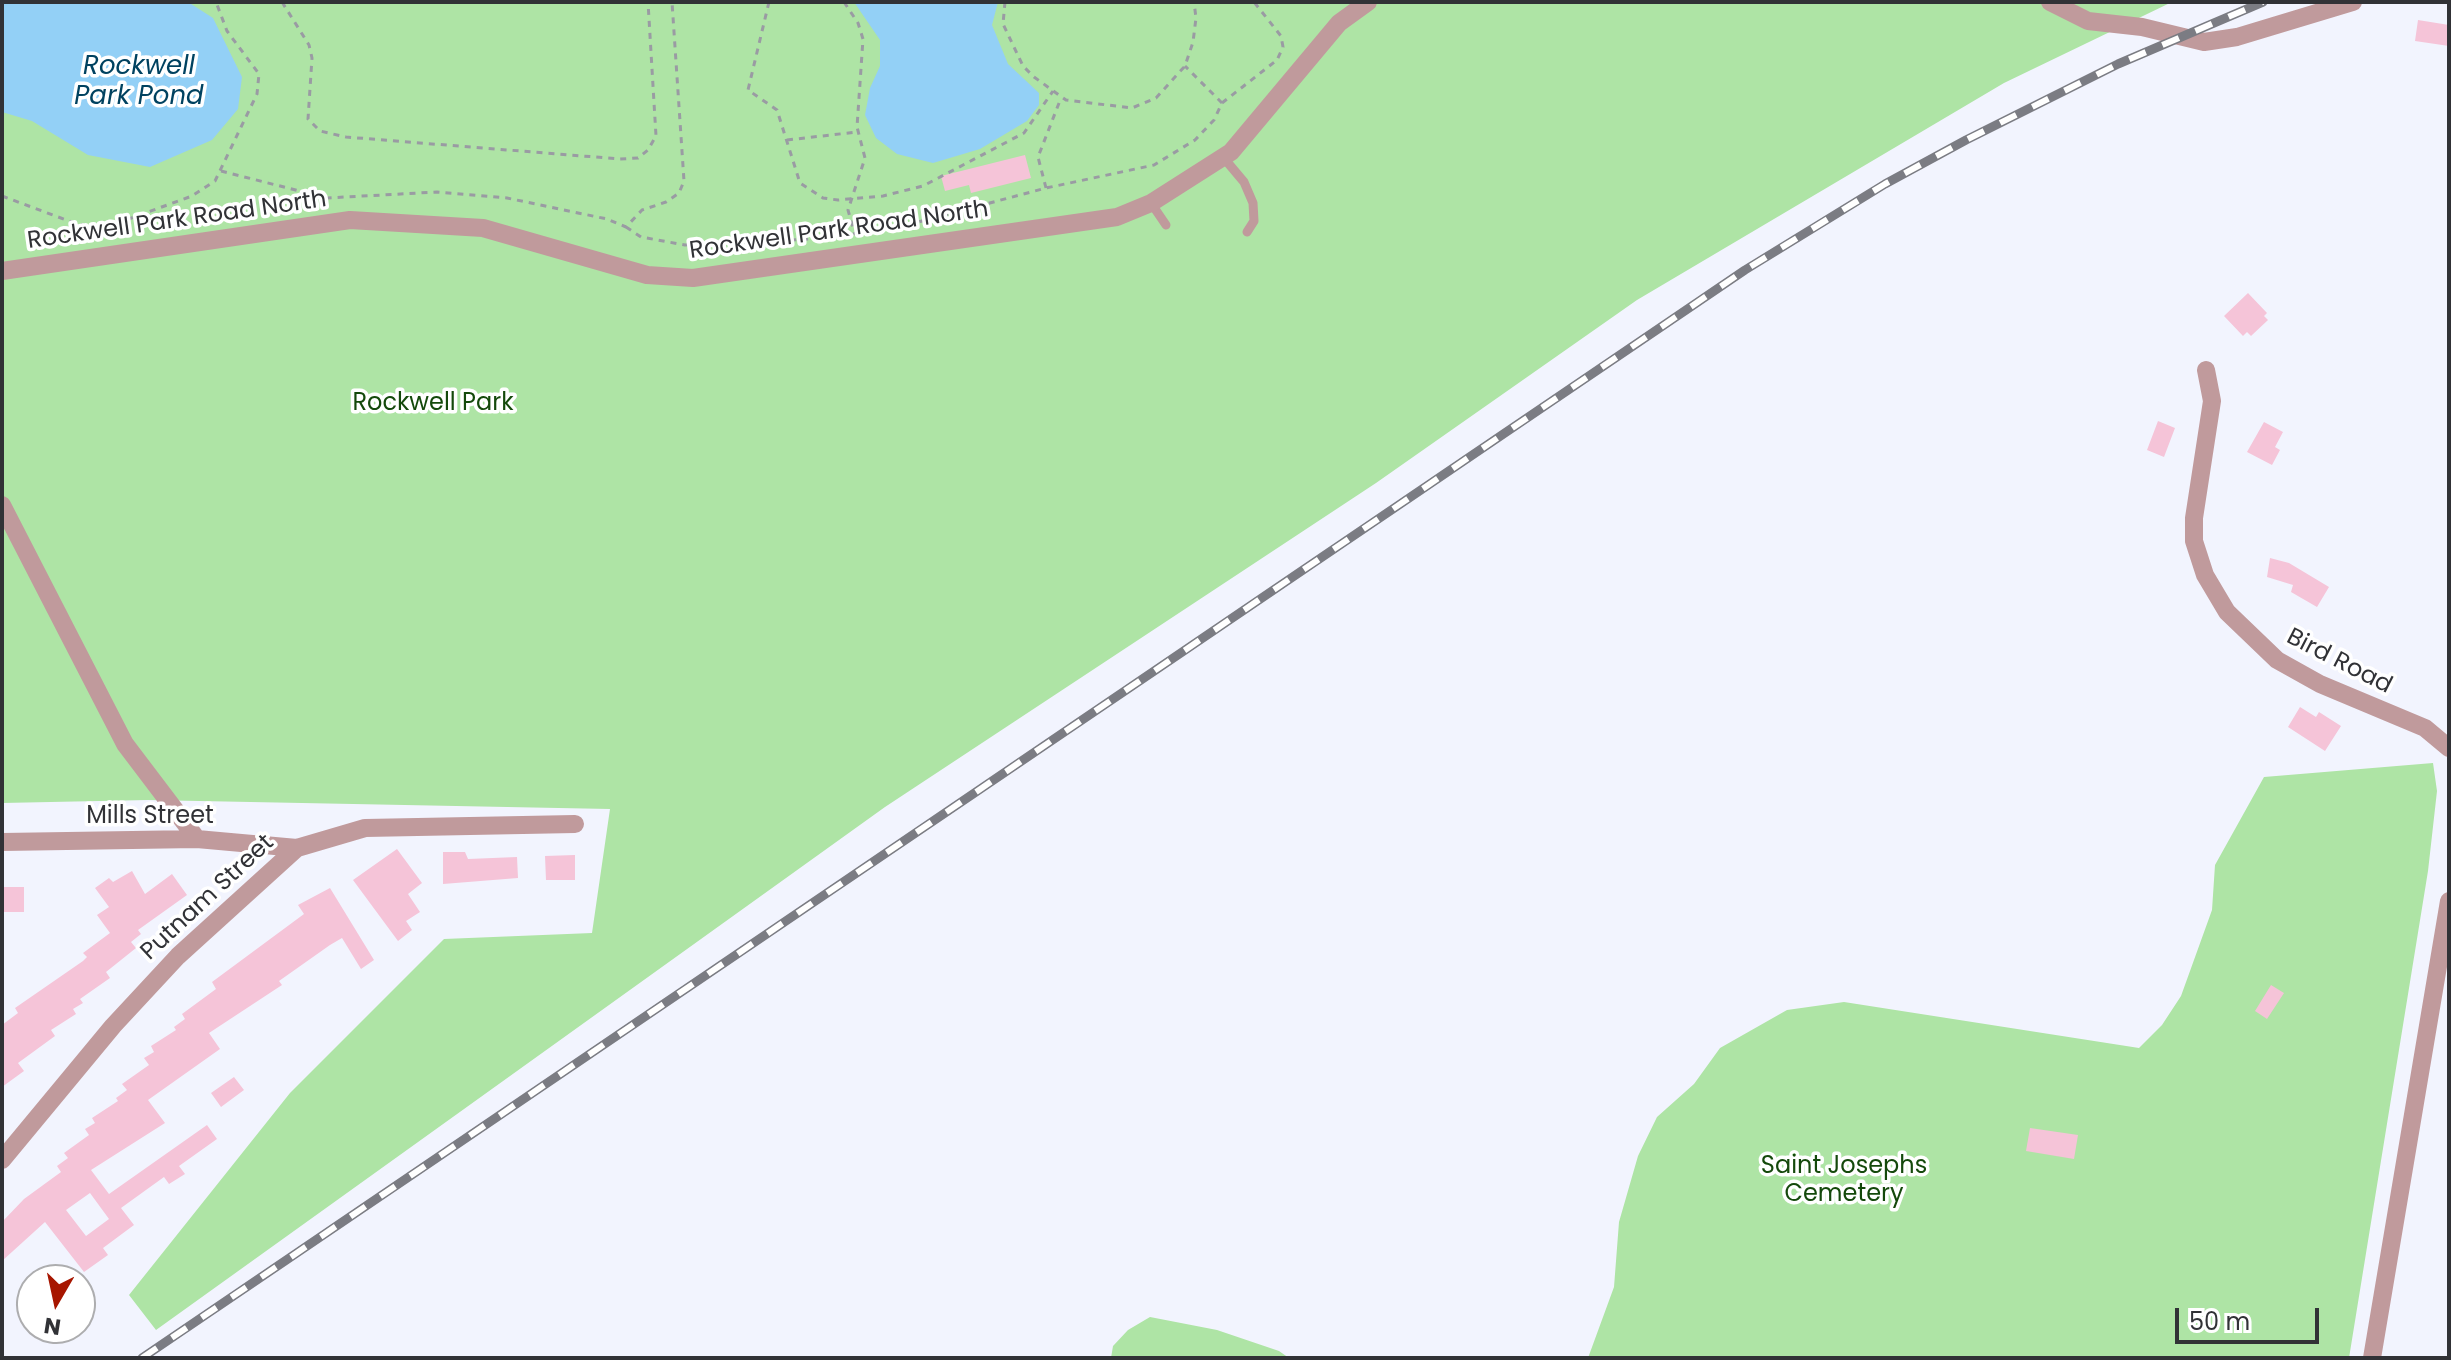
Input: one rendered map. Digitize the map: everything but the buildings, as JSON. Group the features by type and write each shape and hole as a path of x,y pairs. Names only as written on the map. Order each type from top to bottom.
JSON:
{"street":[{"name":"Rockwell Park Road North","path":"2,271 350,220 483,228 647,275 693,278 736,274 892,246 1061,227 1117,217 1151,203 1223,157 1339,23 1368,2"},
{"path":"2050,2 2088,21 2142,27 2204,42 2237,37 2353,2"},
{"name":"Bird Road","path":"2206,370 2211,382 2212,401 2194,518 2194,541 2205,575 2227,612 2277,660 2320,684 2425,728 2449,748"},
{"path":"2,505 125,744 197,839"},
{"name":"Putnam Street","path":"2,1160 113,1026 178,956 297,848 365,828 575,824"},
{"name":"Mills Street","path":"2,842 197,839 297,848"},
{"path":"2372,1358 2449,901"}],"lane":[{"path":"1223,157 1244,182 1253,203 1254,221 1247,232"},
{"path":"1151,203 1166,225"}],"path":[{"path":"2,196 65,220 104,228 192,196 215,181 257,94 259,74 227,31 216,2"},
{"path":"282,2 309,45 312,58 308,119 320,131 346,137 620,159 638,158 648,150 656,136 648,2"},
{"path":"626,227 642,210 666,202 679,193 684,181 672,2"},
{"path":"769,2 748,90 777,110 800,183 823,198 848,200 904,193 1024,133 1053,91"},
{"path":"221,171 327,198 437,192 507,198 607,219 641,237 685,245 856,239 848,200 865,158 857,132 863,39 844,2"},
{"path":"1005,2 1003,24 1023,66 1062,97 1094,105 1132,108 1145,105 1185,66 1193,42 1194,2"},
{"path":"886,231 1046,188 1154,165 1195,140 1214,120 1222,103 1277,60 1283,47 1281,36 1254,2"},
{"path":"1185,66 1222,103"},
{"path":"1046,188 1038,157 1062,97"},
{"path":"787,140 857,132"}],"green space":[{"name":"Rockwell Park","path":"2,2 2172,2 2004,83 1637,300 1376,483 885,807 156,1330 129,1295 290,1093 444,939 592,933 610,809 148,800 2,803"},
{"name":"Saint Josephs Cemetery","path":"2433,763 2437,791 2428,871 2349,1358 1588,1358 1614,1287 1619,1222 1638,1156 1657,1117 1694,1084 1720,1048 1787,1010 1844,1002 2139,1048 2162,1025 2181,996 2212,910 2215,865 2264,777"},
{"path":"1150,1317 1217,1330 1279,1351 1289,1358 1111,1358 1113,1346 1128,1330"}],"water":[{"name":"Rockwell Park Pond","path":"2,2 188,2 213,18 242,77 238,109 212,140 150,167 88,155 32,121 2,112"},
{"path":"854,2 998,2 992,25 1008,64 1039,93 1039,105 1027,121 980,149 933,163 897,154 876,138 865,115 870,88 880,66 880,40"}],"railway":[{"path":"142,1358 1745,270 1885,184 1966,140 2118,64 2263,2"}]}
